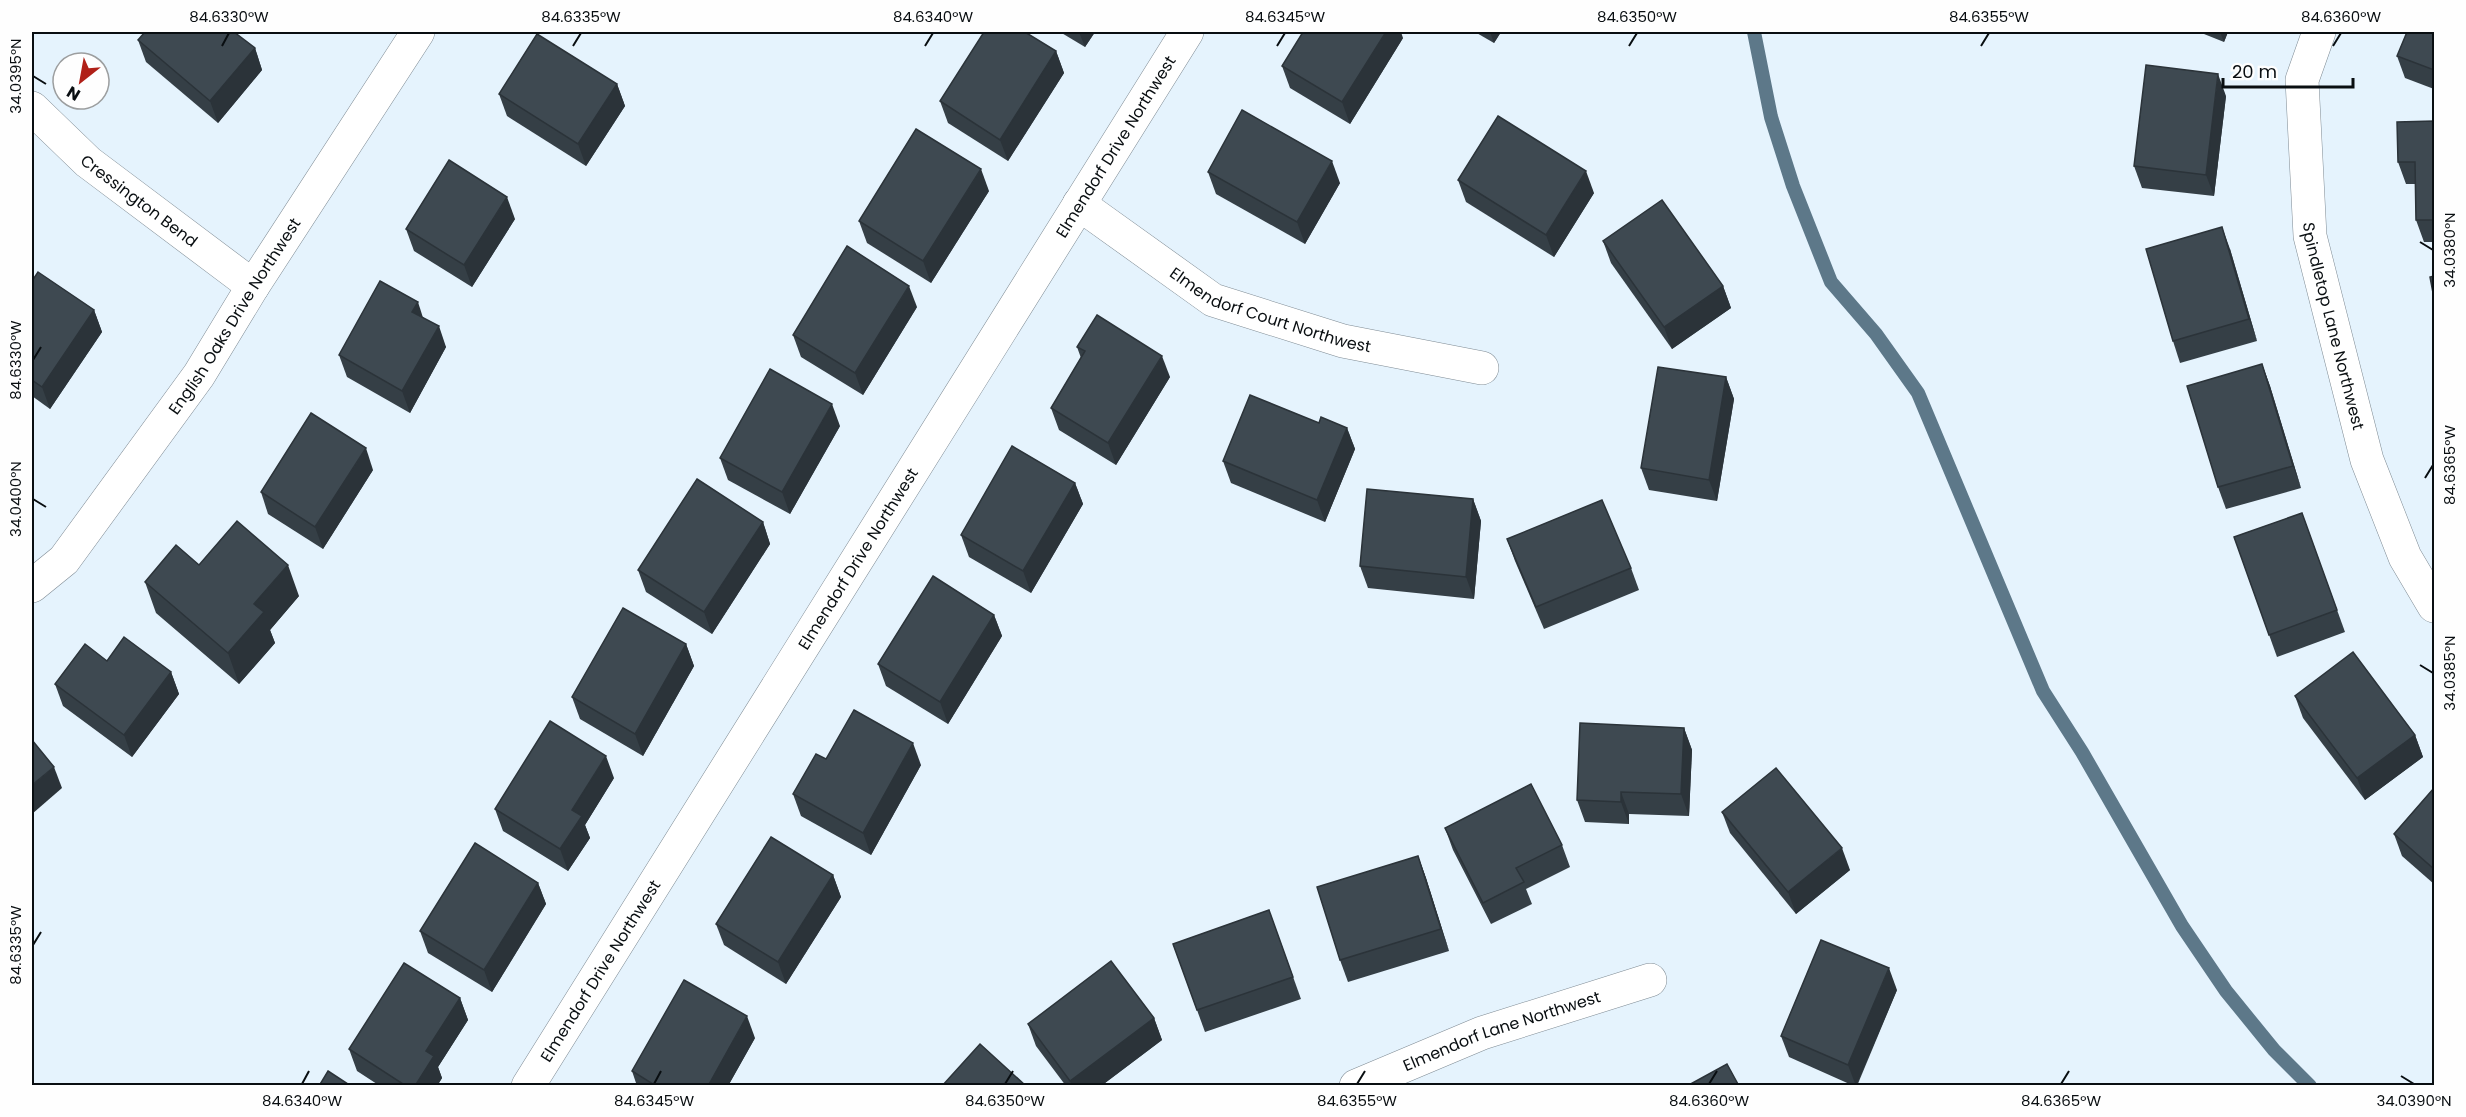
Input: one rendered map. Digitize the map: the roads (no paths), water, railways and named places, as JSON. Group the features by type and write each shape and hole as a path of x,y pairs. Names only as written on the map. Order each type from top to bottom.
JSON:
{"street":[{"name":"English Oaks Drive Northwest","path":"32,586 64,560 199,375 418,32"},
{"name":"Elmendorf Drive Northwest","path":"528,1086 1187,32"},
{"name":"Spindletop Lane Northwest","path":"2319,32 2302,80 2310,236 2367,460 2405,557 2434,606"},
{"name":"Cressington Bend","path":"32,108 88,162 254,286"},
{"name":"Elmendorf Court Northwest","path":"1079,204 1213,300 1343,341 1482,368"},
{"name":"Elmendorf Lane Northwest","path":"1356,1086 1482,1033 1650,980"}],"waterway":[{"path":"1754,32 1771,117 1793,186 1831,282 1876,334 1918,393 2043,691 2082,752 2182,926 2226,991 2274,1050 2310,1086"}]}
